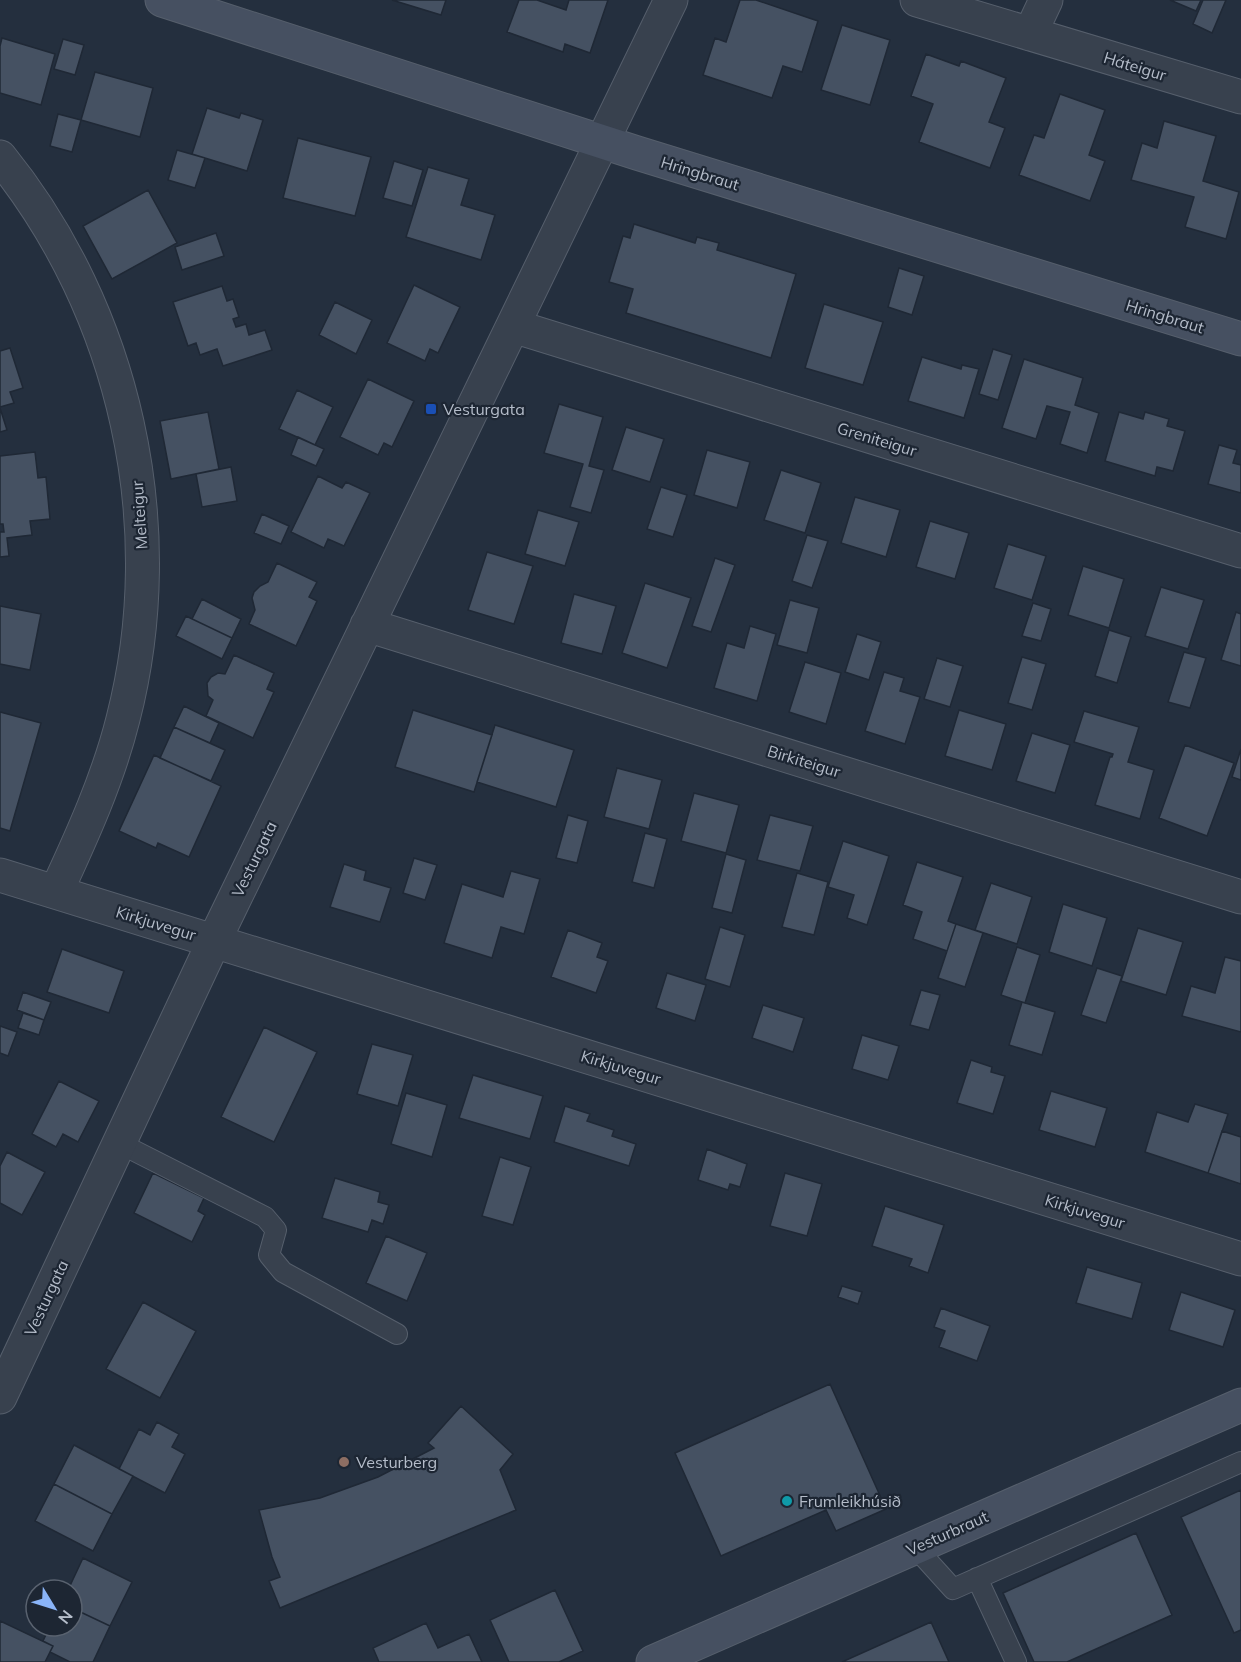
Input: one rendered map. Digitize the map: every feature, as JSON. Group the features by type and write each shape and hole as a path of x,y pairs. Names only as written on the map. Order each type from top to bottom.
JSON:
{"main road":[{"name":"Hringbraut","path":"162,0 603,141 1241,339"},
{"name":"Vesturbraut","path":"653,1662 1241,1405"}],"street":[{"name":"Vesturgata","path":"0,1397 214,941 671,0"},
{"name":"Háteigur","path":"917,0 1241,97"},
{"path":"1030,34 1046,0"},
{"name":"Melteigur","path":"0,157 16,176 48,224 75,274 98,326 117,380 130,435 139,492 143,548 141,605 135,662 124,718 107,773 56,892"},
{"name":"Greniteigur","path":"513,326 1241,551"},
{"name":"Birkiteigur","path":"368,625 1241,897"},
{"name":"Kirkjuvegur","path":"0,875 1241,1259"}],"lane":[{"path":"119,1143 265,1217 276,1230 269,1255 283,1272 397,1334"},
{"path":"915,1547 953,1589 1241,1462"},
{"path":"977,1578 1016,1662"}],"building":[{"path":"392,0 446,0 441,15"},
{"path":"519,0 537,0 566,10 569,0 608,0 590,53 565,44 563,52 507,32"},
{"path":"740,0 756,0 818,21 802,72 783,66 772,98 703,75 715,38 726,42"},
{"path":"1170,0 1201,0 1196,11"},
{"path":"1203,0 1226,0 1212,33 1193,24"},
{"path":"842,25 890,40 870,105 821,90"},
{"path":"2,38 55,54 41,105 0,93"},
{"path":"63,39 84,45 75,75 54,69"},
{"path":"926,54 959,66 961,61 1006,78 989,122 1005,128 990,168 919,142 933,104 911,96"},
{"path":"95,72 153,88 140,137 81,120"},
{"path":"1060,94 1105,110 1089,155 1105,161 1090,201 1019,175 1034,135 1044,138"},
{"path":"207,108 239,118 241,113 263,120 247,171 192,154"},
{"path":"58,114 81,120 72,152 50,146"},
{"path":"1164,121 1216,136 1203,181 1239,192 1226,239 1185,227 1194,197 1131,180 1142,143 1157,148"},
{"path":"298,138 371,157 355,216 283,198"},
{"path":"177,150 205,158 195,188 168,180"},
{"path":"394,161 423,170 412,206 383,198"},
{"path":"428,167 469,179 461,205 495,215 481,260 406,237"},
{"path":"148,190 177,243 112,279 83,226"},
{"path":"634,224 695,243 697,237 719,243 717,250 796,274 771,358 626,313 633,289 609,282 623,236 630,238"},
{"path":"216,233 224,256 182,270 175,247"},
{"path":"899,268 924,276 912,315 888,307"},
{"path":"414,285 460,307 438,353 430,349 425,361 387,343"},
{"path":"222,286 227,301 233,299 239,317 233,319 236,327 246,324 249,335 265,330 272,350 223,366 217,349 200,355 196,343 188,346 173,302"},
{"path":"335,302 372,320 356,354 319,335"},
{"path":"824,304 883,322 863,385 805,368"},
{"path":"10,348 23,388 10,392 14,403 0,407 0,351"},
{"path":"993,349 1012,355 998,400 979,394"},
{"path":"922,357 961,369 962,365 979,369 964,418 908,401"},
{"path":"1024,359 1083,378 1075,405 1099,413 1087,453 1060,444 1070,412 1047,406 1036,439 1002,428"},
{"path":"368,379 414,401 392,447 384,443 378,455 340,437"},
{"path":"297,390 333,407 315,445 279,429"},
{"path":"559,404 603,417 589,466 604,470 591,513 570,507 583,464 544,453"},
{"path":"0,408 7,430 0,432"},
{"path":"208,412 219,469 171,479 160,421"},
{"path":"1119,412 1143,419 1145,412 1169,419 1167,426 1185,431 1173,471 1157,467 1155,476 1105,461"},
{"path":"626,427 664,439 650,482 612,470"},
{"path":"298,437 324,449 316,466 291,455"},
{"path":"1219,445 1237,450 1233,463 1241,465 1241,493 1208,484"},
{"path":"707,450 750,462 737,508 694,495"},
{"path":"35,452 38,478 46,477 50,519 30,521 32,535 7,538 9,556 0,557 0,532 4,532 3,524 0,524 0,456"},
{"path":"231,467 237,501 202,507 196,474"},
{"path":"781,470 821,483 805,533 764,520"},
{"path":"318,476 342,488 346,482 370,493 344,546 328,539 324,548 291,532"},
{"path":"661,487 687,495 673,537 647,529"},
{"path":"855,497 900,510 886,557 841,543"},
{"path":"538,510 579,522 565,566 525,554"},
{"path":"262,514 289,526 281,544 254,533"},
{"path":"930,521 969,533 955,579 916,567"},
{"path":"807,535 828,541 812,588 792,581"},
{"path":"1008,544 1046,556 1032,600 994,588"},
{"path":"487,552 533,566 514,624 468,610"},
{"path":"715,558 735,565 711,632 692,626"},
{"path":"277,563 317,582 309,597 317,601 296,646 249,624 255,610 252,598 254,592 268,582"},
{"path":"1083,566 1124,579 1109,628 1068,615"},
{"path":"645,583 691,598 667,668 622,653"},
{"path":"1161,587 1204,600 1188,649 1145,636"},
{"path":"574,594 616,606 602,654 561,643"},
{"path":"202,599 241,619 232,638 192,619"},
{"path":"790,600 819,608 807,653 777,645"},
{"path":"1033,603 1051,609 1041,641 1022,636"},
{"path":"0,606 41,614 30,670 0,664"},
{"path":"1236,612 1241,614 1241,666 1221,660"},
{"path":"186,616 232,638 222,659 176,636"},
{"path":"750,626 776,634 757,701 714,688 727,643 744,648"},
{"path":"1109,630 1131,637 1117,683 1095,676"},
{"path":"857,634 881,642 869,680 845,672"},
{"path":"1184,652 1206,658 1190,708 1168,702"},
{"path":"234,655 274,673 267,689 274,692 253,738 206,716 213,700 208,696 207,683 218,673 225,674"},
{"path":"1022,657 1046,664 1032,710 1008,703"},
{"path":"937,658 963,666 950,707 924,699"},
{"path":"805,662 841,673 826,724 789,712"},
{"path":"884,672 904,678 900,691 920,697 905,744 865,731"},
{"path":"184,706 219,723 210,743 174,727"},
{"path":"413,710 492,735 474,792 395,767"},
{"path":"959,710 1006,724 992,770 945,756"},
{"path":"1084,711 1139,727 1128,762 1154,770 1140,819 1095,805 1110,757 1113,754 1074,742"},
{"path":"0,712 41,723 10,831 0,828"},
{"path":"495,725 574,750 556,807 477,782"},
{"path":"174,727 225,750 211,781 160,758"},
{"path":"1032,733 1070,745 1055,793 1016,781"},
{"path":"1185,745 1234,763 1207,836 1159,818"},
{"path":"1241,749 1241,780 1232,777"},
{"path":"154,755 221,786 189,857 158,843 156,848 119,831"},
{"path":"617,768 662,780 649,829 604,817"},
{"path":"694,793 739,805 726,853 681,841"},
{"path":"568,815 588,821 577,863 556,858"},
{"path":"770,815 813,826 800,871 757,860"},
{"path":"645,833 667,839 654,888 632,882"},
{"path":"843,841 889,856 867,925 847,918 854,895 828,887"},
{"path":"726,854 746,860 732,913 712,908"},
{"path":"414,858 437,865 425,900 403,893"},
{"path":"917,862 963,877 948,921 956,924 947,951 913,939 922,912 903,905"},
{"path":"344,864 366,871 364,880 391,888 380,922 330,907"},
{"path":"511,871 540,879 524,934 501,927 492,958 444,943 462,884 503,897"},
{"path":"797,873 828,882 814,935 782,927"},
{"path":"991,883 1032,897 1017,944 975,930"},
{"path":"1063,904 1107,918 1092,966 1049,952"},
{"path":"956,924 983,933 965,987 938,978"},
{"path":"720,927 745,935 730,987 705,979"},
{"path":"1138,928 1183,942 1166,995 1121,981"},
{"path":"568,930 602,943 597,957 608,961 596,993 551,977"},
{"path":"1017,947 1040,955 1025,1003 1001,995"},
{"path":"62,949 124,971 109,1013 47,992"},
{"path":"1225,957 1241,961 1241,1032 1182,1016 1191,986 1215,993"},
{"path":"1097,968 1122,976 1106,1023 1081,1015"},
{"path":"667,973 706,985 695,1021 656,1008"},
{"path":"921,990 940,995 929,1030 910,1025"},
{"path":"23,992 51,1002 44,1020 17,1010"},
{"path":"1022,1002 1055,1012 1042,1055 1009,1045"},
{"path":"763,1005 804,1018 793,1052 752,1038"},
{"path":"23,1013 44,1020 39,1035 18,1028"},
{"path":"0,1026 17,1032 8,1056 0,1053"},
{"path":"264,1027 317,1052 274,1142 221,1117"},
{"path":"862,1035 899,1046 888,1080 852,1069"},
{"path":"372,1044 413,1055 398,1106 357,1094"},
{"path":"971,1060 992,1067 991,1072 1005,1076 993,1114 957,1103"},
{"path":"473,1075 543,1096 530,1139 459,1118"},
{"path":"59,1081 99,1101 78,1142 63,1134 56,1147 32,1134"},
{"path":"1051,1091 1107,1108 1095,1147 1039,1130"},
{"path":"406,1093 447,1105 432,1157 391,1144"},
{"path":"1195,1104 1228,1114 1208,1173 1145,1152 1157,1112 1188,1122"},
{"path":"565,1106 590,1114 587,1121 614,1130 612,1136 636,1144 629,1166 554,1142"},
{"path":"1222,1131 1241,1137 1241,1184 1208,1173"},
{"path":"707,1149 747,1164 740,1187 730,1184 728,1190 698,1180"},
{"path":"7,1152 45,1172 22,1215 0,1203 0,1166"},
{"path":"500,1157 531,1167 513,1225 482,1216"},
{"path":"153,1173 204,1198 198,1211 205,1215 192,1242 134,1213"},
{"path":"785,1173 822,1184 807,1236 770,1226"},
{"path":"335,1178 380,1192 378,1202 389,1205 383,1224 372,1220 368,1232 322,1218"},
{"path":"885,1206 944,1225 928,1273 909,1266 912,1259 872,1246"},
{"path":"386,1236 427,1253 407,1301 366,1283"},
{"path":"1087,1267 1142,1283 1132,1319 1076,1303"},
{"path":"842,1286 862,1292 858,1304 838,1297"},
{"path":"1181,1292 1235,1310 1223,1347 1169,1330"},
{"path":"143,1302 196,1331 160,1398 106,1369"},
{"path":"941,1308 990,1326 977,1361 939,1347 945,1331 934,1327"},
{"path":"830,1384 886,1509 836,1531 826,1510 721,1556 675,1453"},
{"path":"461,1406 513,1454 500,1470 516,1510 280,1608 269,1581 280,1577 259,1510 320,1498 378,1477 434,1448 428,1443"},
{"path":"157,1422 179,1434 172,1447 185,1454 165,1493 119,1469 139,1429 150,1435"},
{"path":"74,1445 133,1476 112,1514 54,1484"},
{"path":"54,1484 112,1514 93,1551 35,1521"},
{"path":"1241,1490 1241,1630 1234,1633 1181,1517"},
{"path":"1136,1533 1172,1615 1067,1662 1034,1662 1003,1593"},
{"path":"83,1558 132,1582 110,1626 84,1614 84,1578 74,1578"},
{"path":"555,1590 583,1651 559,1662 509,1662 490,1620"},
{"path":"84,1614 110,1626 93,1662 70,1662 50,1652 53,1646 43,1641 44,1638 84,1638"},
{"path":"0,1621 24,1632 24,1638 36,1638 53,1646 45,1662 0,1662"},
{"path":"931,1622 949,1662 842,1662"},
{"path":"426,1623 438,1648 469,1634 482,1662 379,1662 373,1648"}],"place":[{"name":"Vesturgata","path":"431,409"},
{"name":"Vesturberg","path":"344,1462"},
{"name":"Frumleikhúsið","path":"787,1501"}]}
